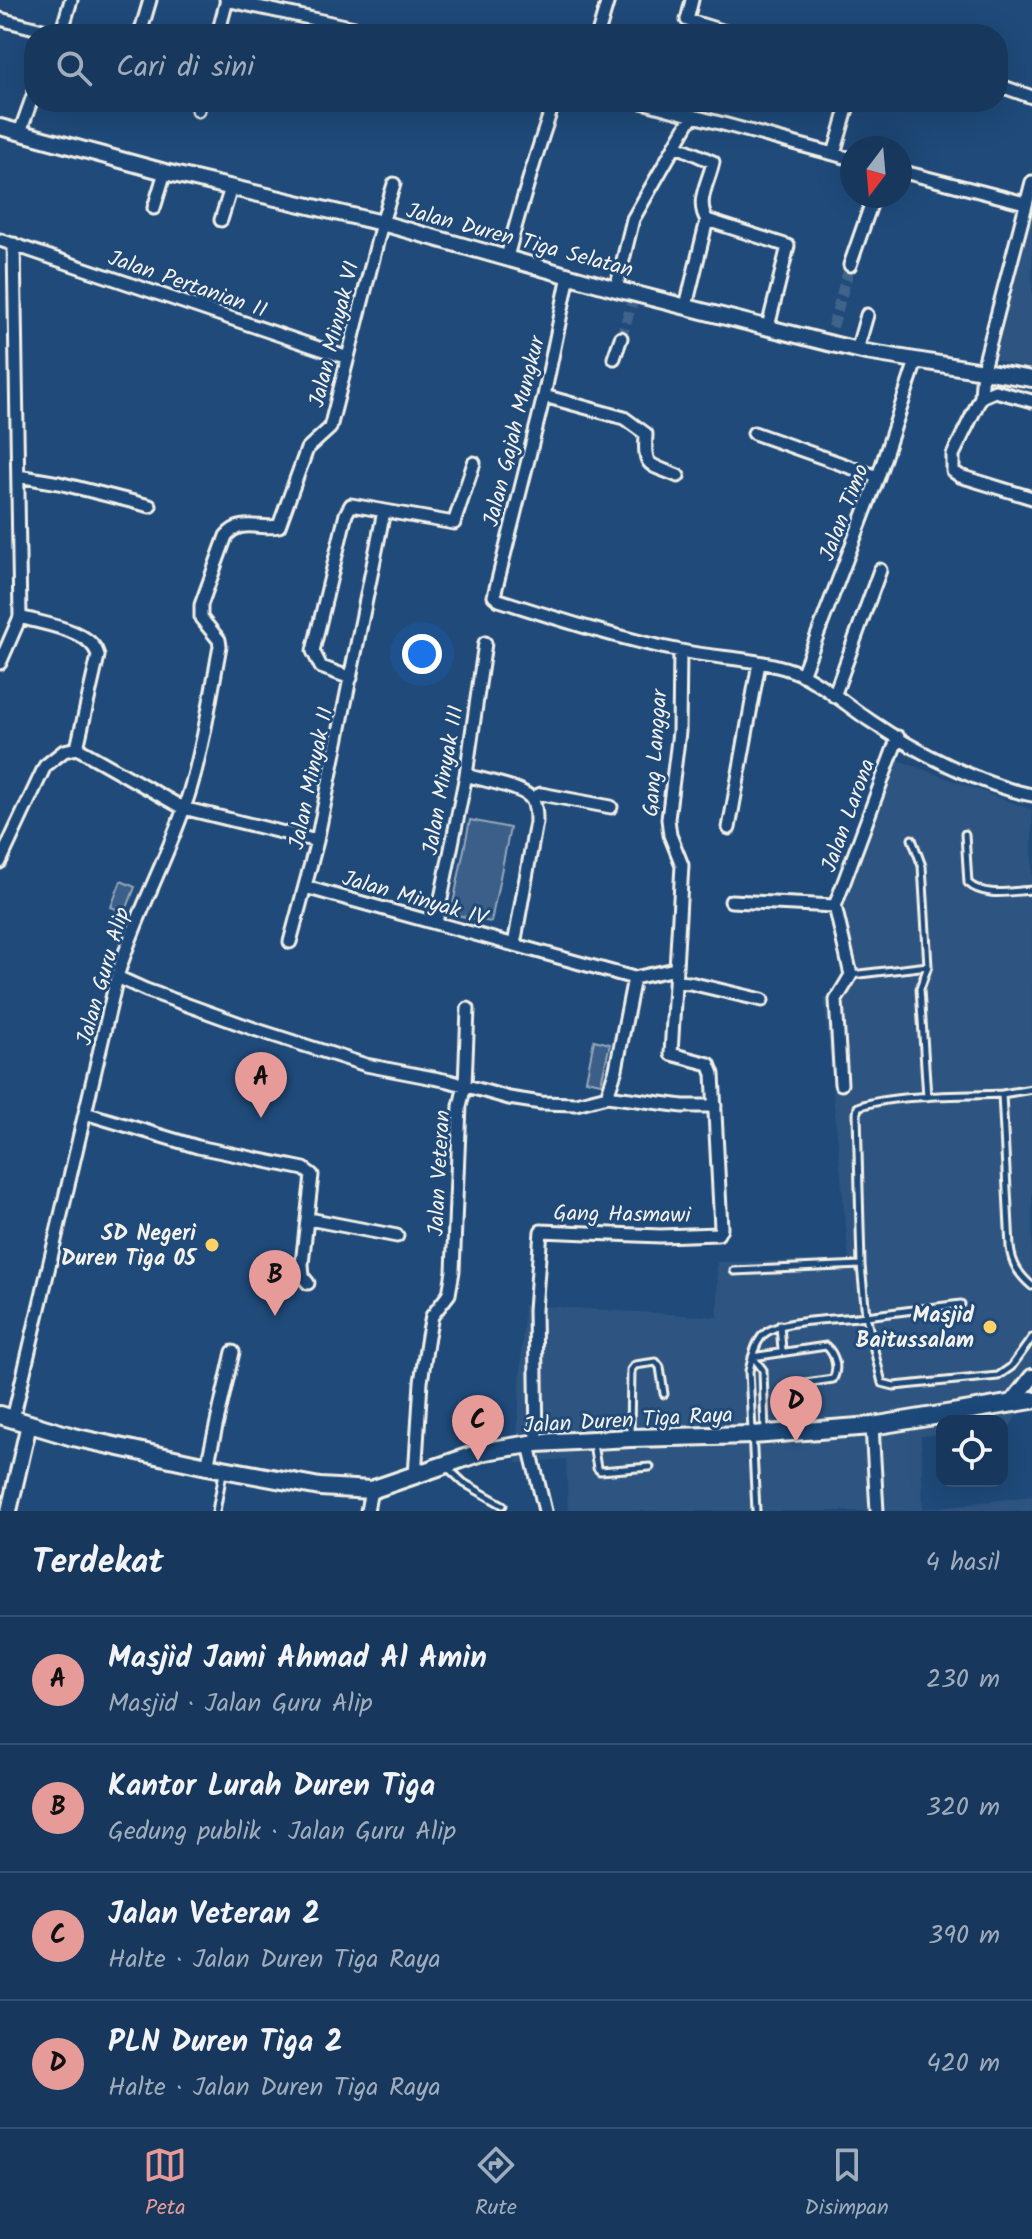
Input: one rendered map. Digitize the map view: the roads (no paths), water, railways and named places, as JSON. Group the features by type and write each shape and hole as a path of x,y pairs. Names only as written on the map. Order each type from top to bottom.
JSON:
{"main road":[{"name":"Jalan Duren Tiga Raya","path":"14,1419 113,1446 215,1468 320,1487 371,1490 485,1451 533,1444 759,1435 872,1426 1032,1400"}],"street":[{"path":"63,24 71,0"},
{"path":"143,24 150,0"},
{"path":"221,24 227,0 270,4 345,24"},
{"path":"601,24 608,0"},
{"path":"692,0 687,20 700,24"},
{"path":"0,19 24,25"},
{"path":"1008,89 1032,97"},
{"path":"20,132 27,112"},
{"path":"507,257 550,112"},
{"path":"678,112 840,156"},
{"path":"834,154 846,112"},
{"path":"616,289 633,219 692,116"},
{"name":"Jalan Duren Tiga Selatan","path":"0,127 165,172 382,223 634,296 686,306 857,350 1032,379"},
{"path":"677,146 713,162 701,201 701,211 707,220 788,246 768,327"},
{"path":"154,208 165,172"},
{"path":"912,174 1025,203"},
{"path":"1032,182 983,369 981,397 953,455 953,471 960,476 1032,498"},
{"name":"Jalan Minyak VI","path":"183,808 200,752 220,646 219,640 201,618 201,605 226,536 240,525 274,528 282,521 307,449 330,428 394,184"},
{"path":"221,220 231,188"},
{"path":"850,265 870,208"},
{"path":"686,306 707,220"},
{"name":"Jalan Pertanian II","path":"0,240 348,358"},
{"path":"0,663 20,617 14,244"},
{"name":"Jalan Gajah Mungkur","path":"569,275 544,396 494,596 585,627 680,651"},
{"path":"857,350 867,315"},
{"path":"614,358 621,338"},
{"name":"Jalan Timo","path":"802,675 878,477 916,361"},
{"path":"981,397 995,391 1032,401"},
{"path":"544,396 624,418 646,434 645,458 648,463 678,476"},
{"path":"754,433 878,477"},
{"path":"351,678 321,667 315,657 314,640 346,514 351,505 454,523 474,463"},
{"path":"18,476 150,506"},
{"name":"Jalan Minyak II","path":"290,942 317,841 384,511"},
{"path":"834,696 880,570"},
{"path":"20,617 79,634 89,639 96,648 98,656 77,748"},
{"name":"Jalan Minyak III","path":"436,923 466,775 485,643"},
{"path":"680,651 759,663 802,675 898,737 996,785 1032,795"},
{"name":"Gang Langgar","path":"675,969 682,865 670,835 668,819 680,721 680,651"},
{"path":"729,828 759,663"},
{"name":"Jalan Larona","path":"851,975 835,906 898,737"},
{"path":"0,862 45,766 64,751 77,748 183,808 317,841"},
{"path":"466,775 523,792 532,798 541,794 611,807"},
{"name":"Jalan Minyak IV","path":"514,945 536,822 532,798"},
{"name":"Jalan Guru Alip","path":"14,1419 117,977 183,808"},
{"name":"Jalan Minyak IV","path":"305,887 634,978"},
{"name":"Jalan Larona","path":"731,901 835,906"},
{"path":"607,1096 616,1069 634,978 675,969"},
{"name":"Gang Hasmawi","path":"533,1444 535,1310 540,1233 547,1230 660,1236 718,1234 721,1228 719,1140 713,1074 709,1064 671,1054 675,969"},
{"path":"841,1084 836,1000 851,975"},
{"name":"Jalan Veteran","path":"117,977 183,1004 336,1057 465,1085 460,1106 452,1285 444,1302 432,1316 421,1382 415,1476"},
{"path":"676,982 762,1000"},
{"path":"468,1009 465,1085 509,1098 552,1104 576,1104 607,1096 683,1106 715,1106"},
{"path":"85,1113 198,1147 304,1169 312,1175 302,1264 303,1277 308,1283"},
{"path":"309,1219 397,1236"},
{"path":"215,1468 233,1352"},
{"path":"1011,1404 1032,1377"},
{"path":"9,1511 14,1419"},
{"path":"872,1426 877,1511"},
{"path":"533,1444 545,1511"},
{"path":"367,1511 371,1490"}],"lane":[{"path":"965,834 968,883 985,892 1032,890"},
{"path":"912,839 922,866 928,966 920,989 927,1097"},
{"path":"851,975 928,966"},
{"path":"1032,1089 1002,1094 927,1097 858,1107 861,1265 866,1316 882,1383 894,1386 998,1376 1011,1367 1032,1338"},
{"path":"1002,1094 1012,1260 1022,1277 1032,1286"},
{"path":"734,1271 861,1265"},
{"path":"759,1435 749,1371 754,1350 764,1333 780,1325 961,1304"},
{"path":"780,1325 782,1350"},
{"path":"752,1357 782,1350 826,1346 833,1352 837,1373 833,1379 792,1385"},
{"path":"752,1357 763,1370 756,1511"},
{"path":"631,1438 631,1370 635,1365 656,1362 660,1367 664,1394"},
{"path":"593,1440 600,1471 650,1467"},
{"path":"444,1464 464,1483 503,1505"},
{"path":"215,1468 216,1511"}],"tunnel":[{"path":"828,343 850,265"},
{"path":"621,338 633,300"}],"place":[{"name":"Masjid Jami Ahmad Al Amin","path":"261,1118"},
{"name":"SD Negeri Duren Tiga 05","path":"212,1245"},
{"name":"Kantor Lurah Duren Tiga","path":"275,1316"},
{"name":"Masjid Baitussalam","path":"990,1327"},
{"name":"PLN Duren Tiga 2","path":"796,1442"},
{"name":"Jalan Veteran 2","path":"478,1461"}]}
